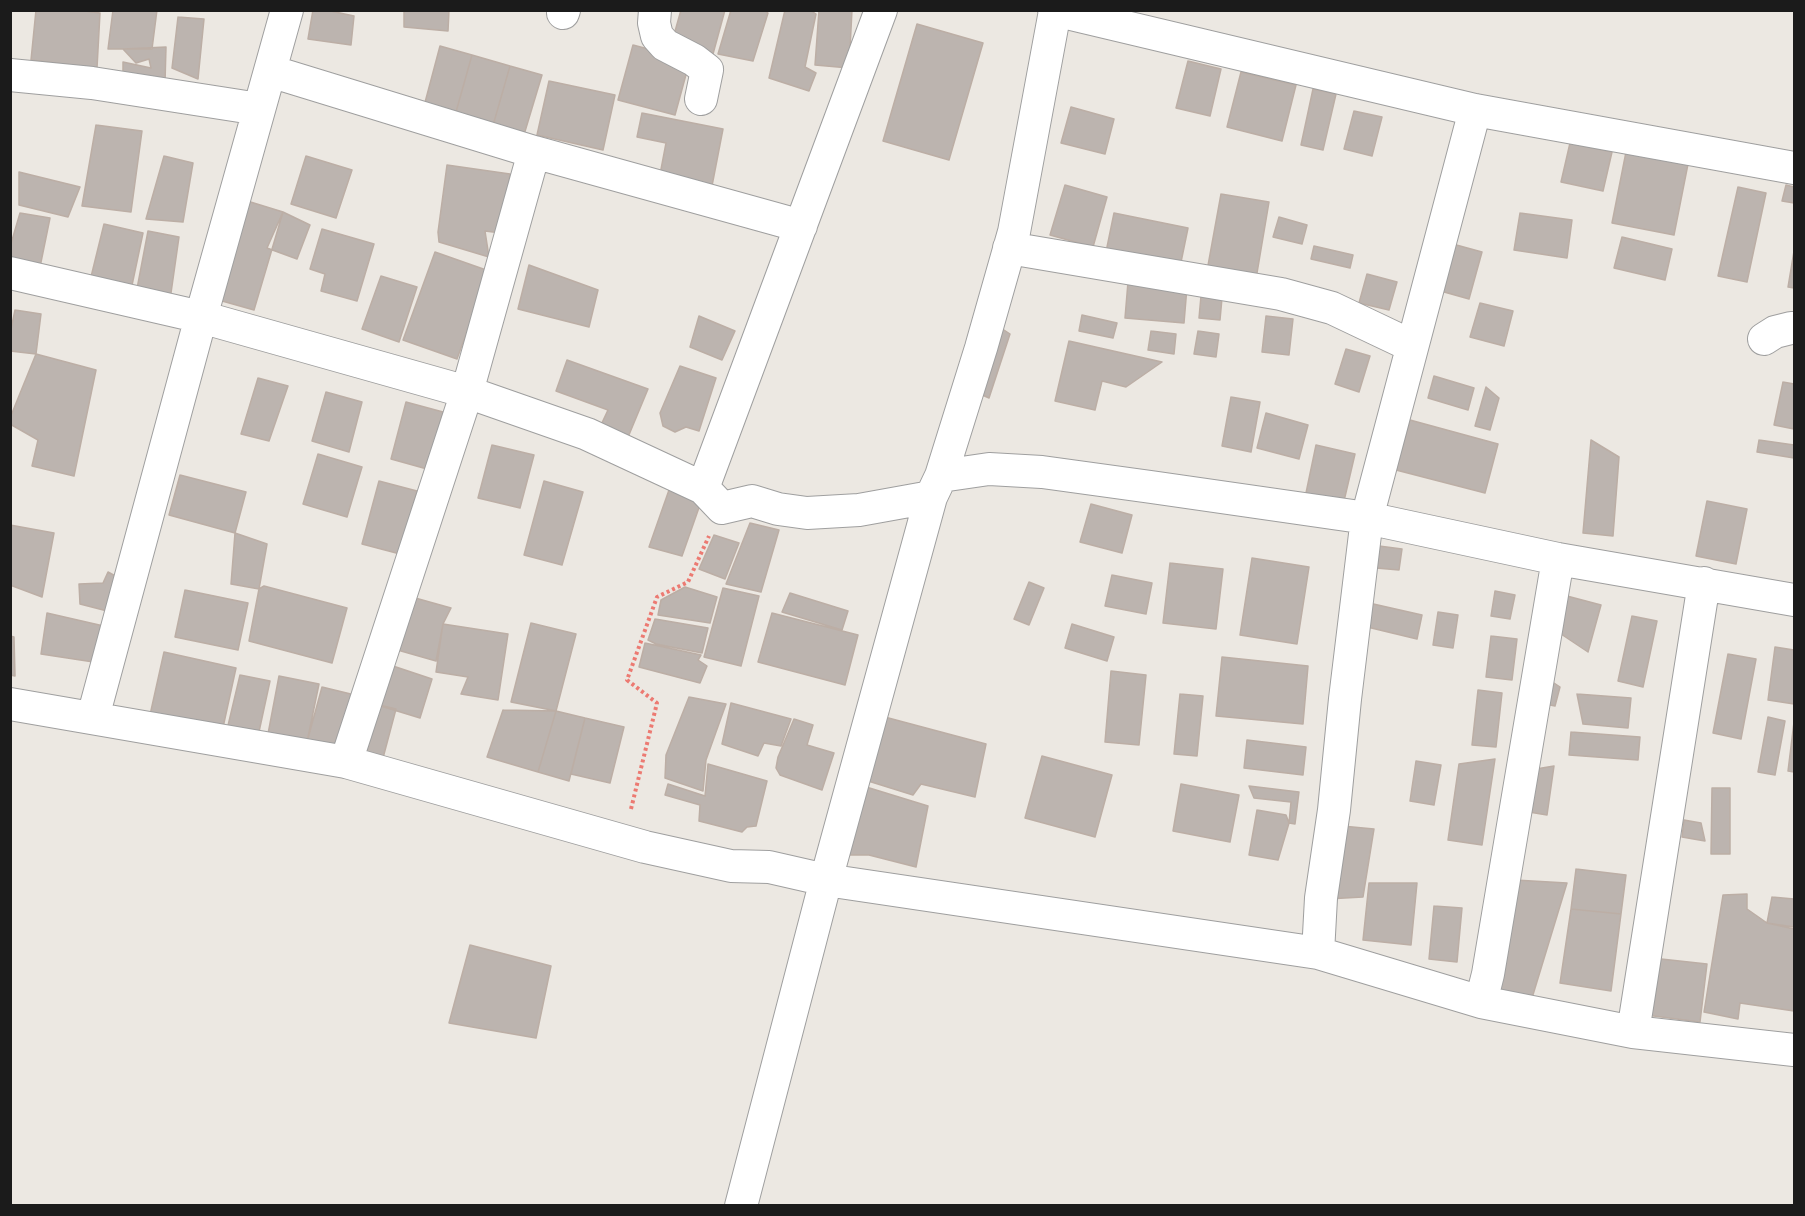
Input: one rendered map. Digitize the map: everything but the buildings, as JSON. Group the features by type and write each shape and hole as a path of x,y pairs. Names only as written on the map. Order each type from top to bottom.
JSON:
{"street":[{"path":"93,717 287,10"},
{"path":"655,10 654,23 657,36 665,45 694,60 707,70 700,99"},
{"path":"713,498 801,226 881,10"},
{"path":"741,1206 826,880 936,487 981,348 1014,232 1054,10 1474,110 1794,168"},
{"path":"270,71 534,152 801,226"},
{"path":"10,75 92,83 259,109"},
{"path":"1318,953 1321,898 1334,810 1367,518 1474,110"},
{"path":"346,762 467,392 534,152"},
{"path":"1009,248 1281,294 1332,308 1412,346"},
{"path":"10,273 201,317 467,392 587,434 713,498 752,501 778,509 807,513 859,510 988,469 1042,472 1367,518 1558,559 1794,600"},
{"path":"1764,339 1775,332 1794,328"},
{"path":"1481,1002 1488,974 1558,559"},
{"path":"1633,1032 1704,583"},
{"path":"10,704 346,762 645,847 731,866 769,867 826,880 1318,953 1481,1002 1633,1032 1794,1050"}],"path":[{"path":"623,839 657,703 627,680 657,597 688,582 713,498"}]}
